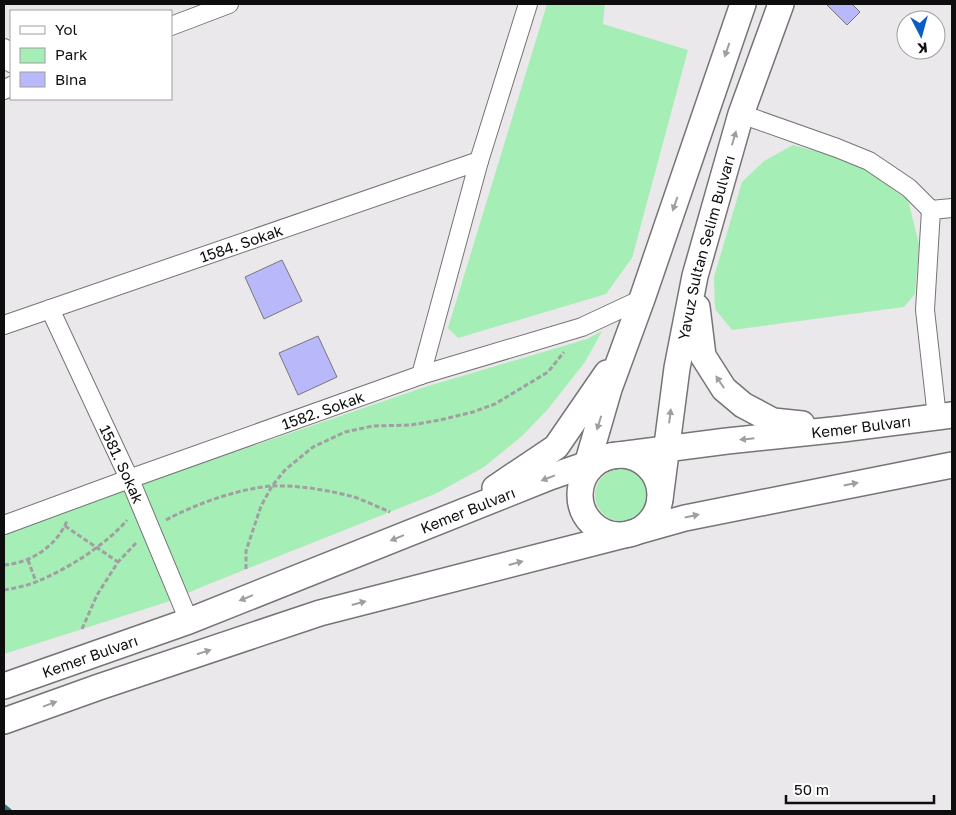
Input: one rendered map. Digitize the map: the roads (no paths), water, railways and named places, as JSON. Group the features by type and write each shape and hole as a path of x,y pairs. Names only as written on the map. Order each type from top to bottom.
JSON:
{"main road":[{"path":"610,456 623,455 635,458 646,465 654,474 659,486 660,499 650,522 640,530 628,534 614,534 601,530 590,522 583,510 580,496 584,474 609,389 642,299 743,4"},
{"name":"Yavuz Sultan Selim Bulvarı","path":"660,499 677,368 695,276 741,114 781,4"},
{"path":"695,276 697,316 703,356 724,389 743,406 773,421 842,429"},
{"path":"458,514 556,446 625,346"},
{"name":"Kemer Bulvarı","path":"4,686 189,621 550,477 584,474 610,456 945,416"},
{"path":"4,721 320,613 685,518 952,465"}],"street":[{"path":"172,26 229,4"},
{"path":"422,375 479,161 528,4"},
{"path":"4,48 10,61"},
{"path":"741,114 868,161 909,188 931,210 925,310 945,416"},
{"name":"1584. Sokak","path":"4,325 479,161"},
{"path":"931,210 952,208"},
{"name":"1582. Sokak","path":"4,525 129,478 422,375 582,327 642,299"},
{"name":"1581. Sokak","path":"50,310 129,478 189,621"}],"waterway":[{"path":"4,807 9,811"}]}
